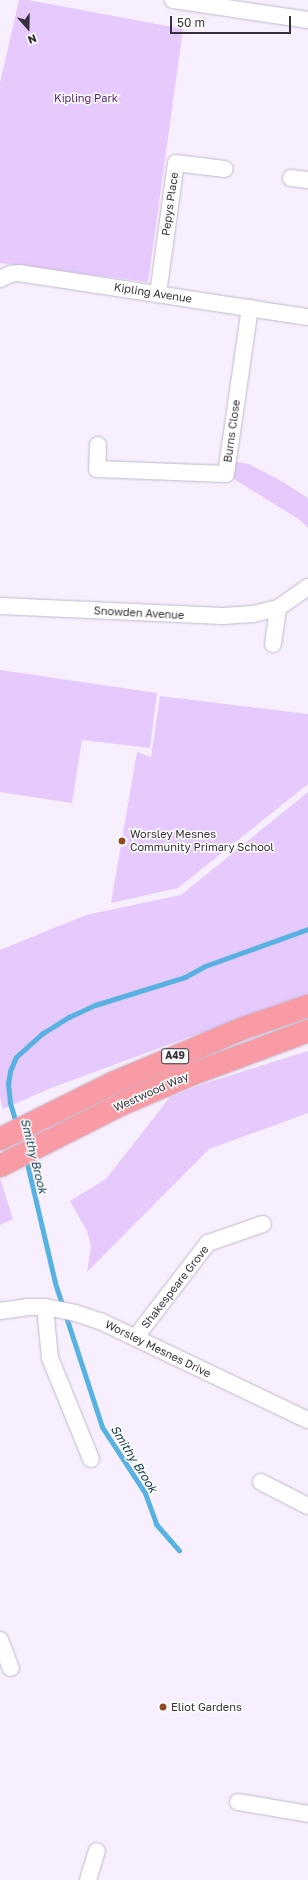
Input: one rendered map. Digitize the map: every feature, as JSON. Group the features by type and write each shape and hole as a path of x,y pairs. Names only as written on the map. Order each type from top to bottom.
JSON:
{"highway":[{"name":"Westwood Way","path":"0,1139 113,1083 244,1028 308,1006"},
{"name":"Westwood Way","path":"1,1166 53,1138 122,1104 195,1072 308,1031"}],"street":[{"path":"173,0 308,20"},
{"name":"Pepys Place","path":"158,294 176,163 225,168"},
{"path":"291,178 308,180"},
{"name":"Kipling Avenue","path":"0,279 10,274 19,273 308,317"},
{"name":"Burns Close","path":"98,445 97,470 226,474 250,308"},
{"name":"Snowden Avenue","path":"0,606 223,616 253,614 278,608 308,587"},
{"path":"273,644 278,608"},
{"name":"Shakespeare Grove","path":"135,1338 208,1243 263,1224"},
{"name":"Worsley Mesnes Drive","path":"0,1312 27,1307 50,1308 75,1312 100,1321 308,1420"},
{"path":"50,1308 50,1358 91,1459"},
{"path":"261,1482 308,1506"},
{"path":"0,1640 11,1668"},
{"path":"238,1802 308,1814"},
{"path":"88,1880 97,1851"}],"green space":[{"name":"Kipling Park","path":"19,0 28,0 183,29 148,282 0,263 0,83"},
{"path":"228,460 249,464 283,482 308,498 308,528 300,520 226,474"},
{"path":"0,670 157,693 150,748 82,740 72,803 0,792"},
{"path":"160,696 308,714 308,784 178,888 111,903 137,752 151,757"},
{"path":"308,792 308,1001 192,1036 51,1088 3,1109 0,1097 0,950 86,915 181,895"},
{"path":"308,1051 308,1113 209,1149 87,1272 91,1246 87,1231 70,1201 106,1179 170,1097 203,1084"},
{"path":"0,1178 13,1219 0,1225"}],"waterway":[{"name":"Smithy Brook","path":"17,1126 10,1103 8,1084 10,1071 16,1057 43,1033 69,1017 95,1005 185,977 205,966 308,929"},
{"name":"Smithy Brook","path":"26,1159 55,1283 102,1427 145,1493 156,1524 179,1550"}],"place":[{"name":"Worsley Mesnes Community Primary School","path":"122,841"},
{"name":"Eliot Gardens","path":"163,1707"}]}
